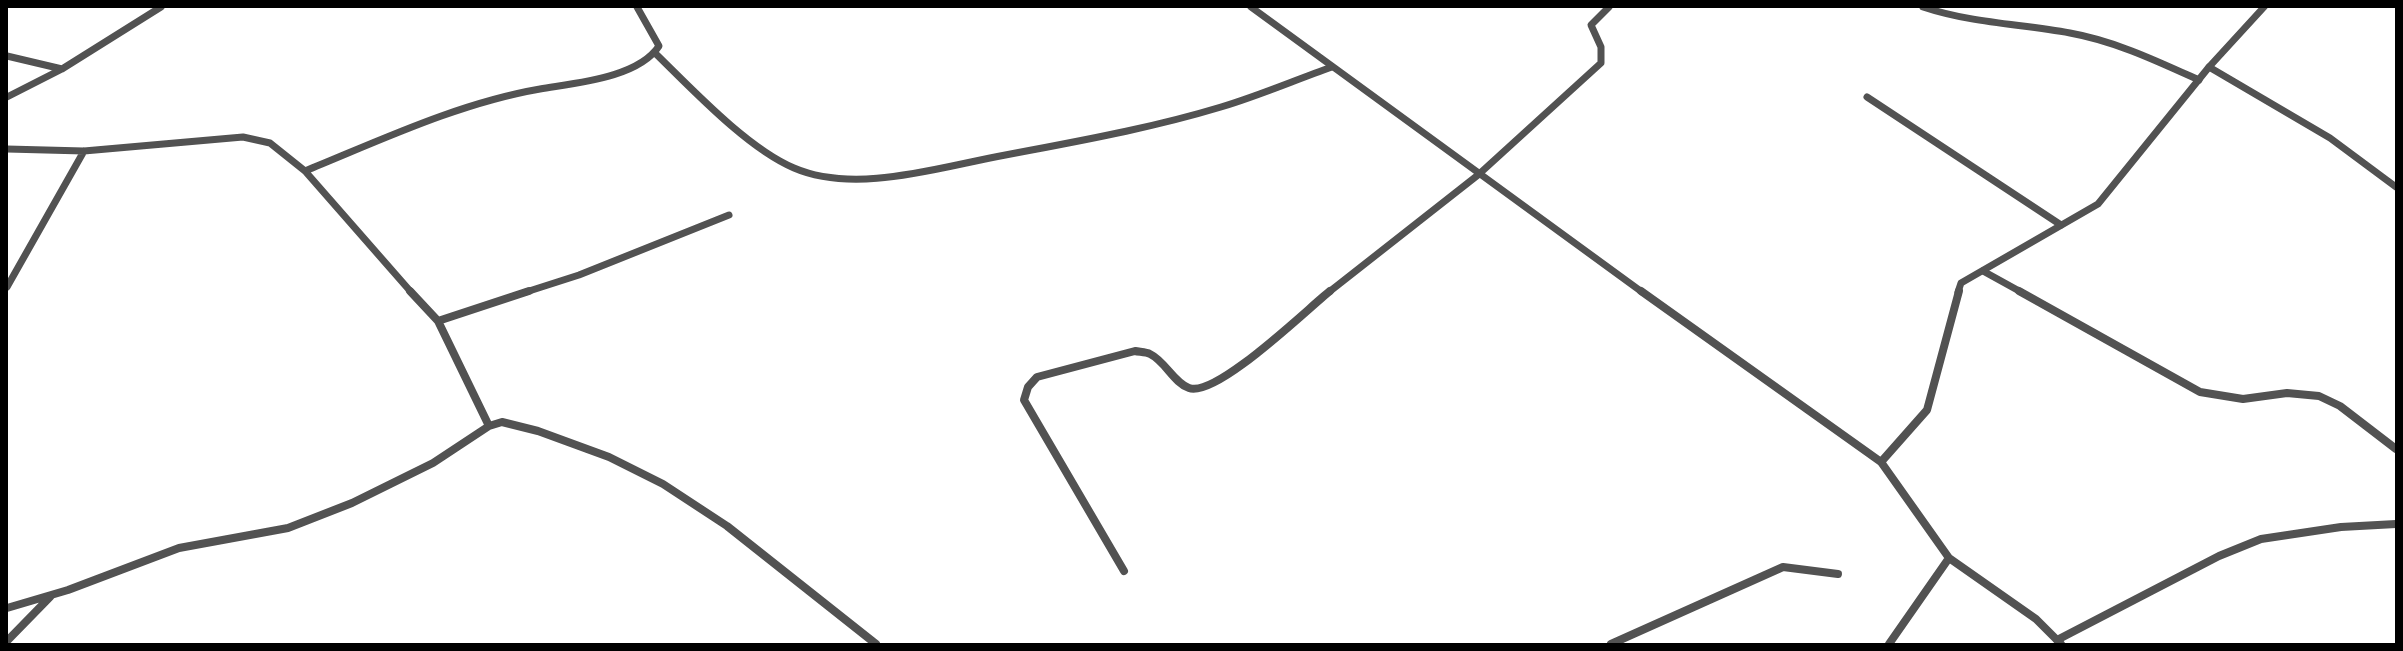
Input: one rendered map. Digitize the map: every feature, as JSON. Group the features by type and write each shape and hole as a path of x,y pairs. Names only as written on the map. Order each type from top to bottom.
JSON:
{"street":[{"path":"7,97 62,69 161,7"},
{"path":"305,171 460,110 531,90 591,79 625,70 650,59 655,54 659,46 637,7"},
{"path":"1251,7 1478,175 1881,462 1949,558 2036,619 2059,642 2219,556 2260,539 2340,527 2396,524"},
{"path":"1124,570 1024,400 1024,392 1027,386 1038,377 1135,351 1150,354 1188,388 1199,390 1213,385 1273,341 1316,303 1478,175 1601,62 1601,43 1591,25 1609,7"},
{"path":"1923,7 1959,17 2106,41 2199,80"},
{"path":"1881,462 1927,410 1961,283 2098,204 2209,67 2264,7"},
{"path":"655,54 705,102 763,151 793,168 820,177 845,180 908,174 1100,137 1221,106 1332,67"},
{"path":"7,56 62,69"},
{"path":"2209,67 2330,138 2396,187"},
{"path":"1867,97 2061,225"},
{"path":"7,149 84,151 243,137 270,143 305,171 386,266 438,321 489,426"},
{"path":"7,287 84,151"},
{"path":"438,321 579,274 729,215"},
{"path":"1983,271 2200,392 2243,399 2287,393 2319,396 2340,406 2396,449"},
{"path":"7,608 51,595 179,548 288,528 352,503 433,463 489,426 502,422 538,430 609,457 663,484 727,526 786,571 876,644"},
{"path":"1888,644 1949,558"},
{"path":"1611,644 1783,567 1838,574"},
{"path":"7,641 51,595"}]}
